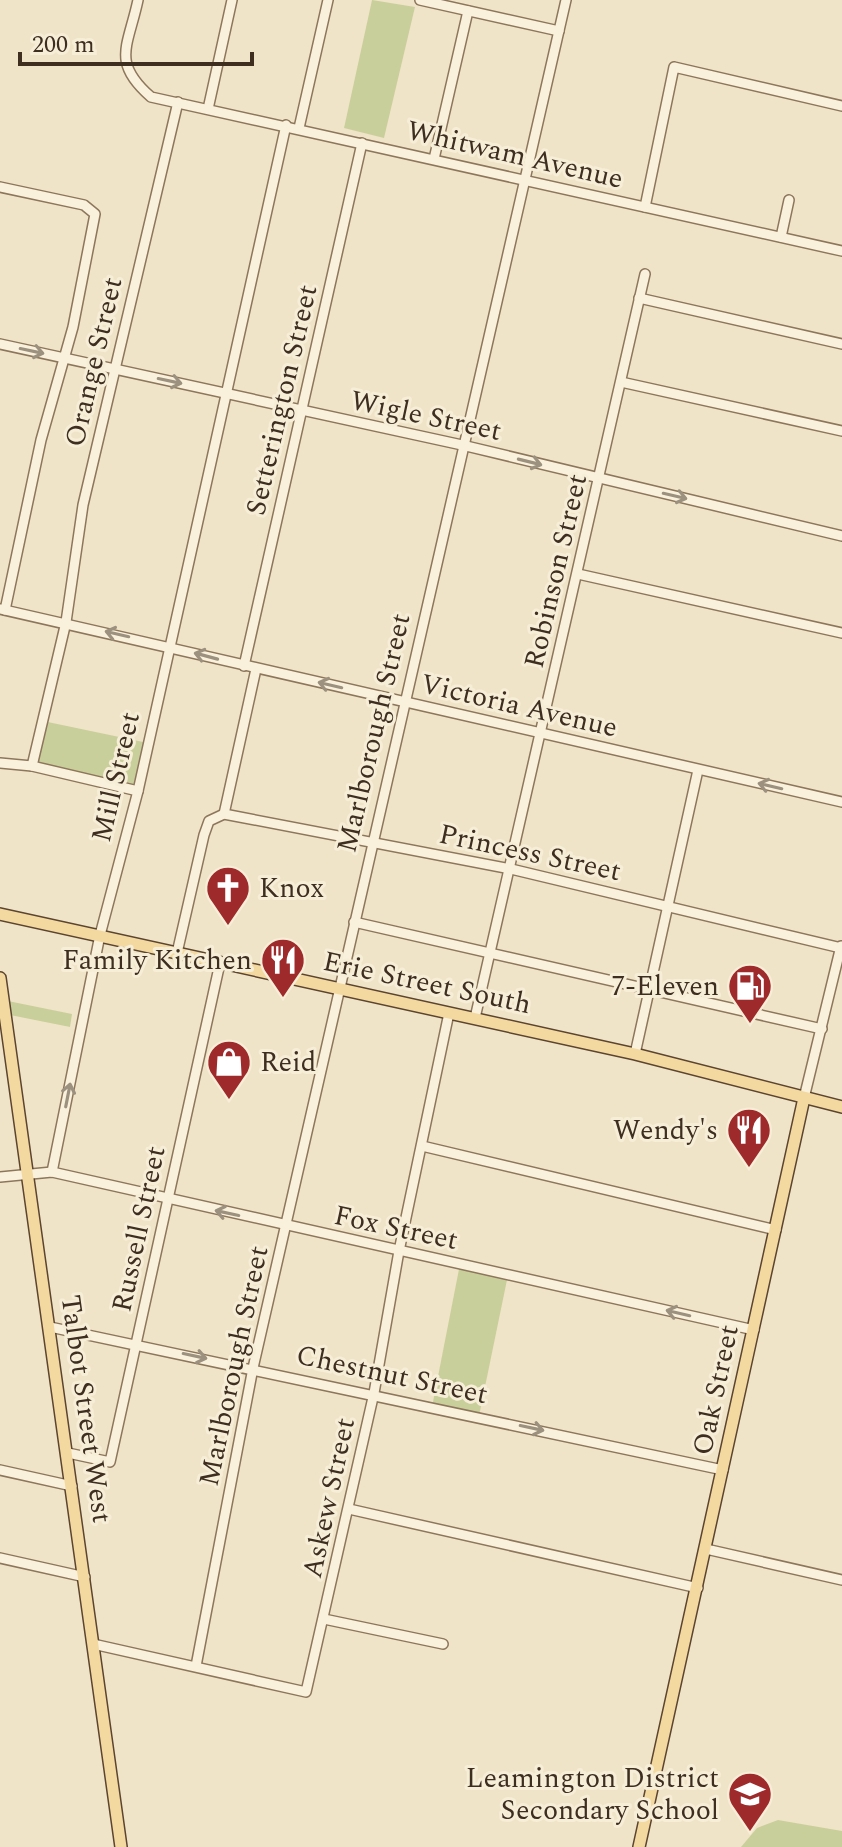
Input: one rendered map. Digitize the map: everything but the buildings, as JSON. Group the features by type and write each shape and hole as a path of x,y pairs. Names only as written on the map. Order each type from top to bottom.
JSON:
{"main road":[{"name":"Erie Street South","path":"0,914 635,1054 842,1107"},
{"name":"Talbot Street West","path":"0,978 4,1034 28,1174 121,1847"},
{"name":"Oak Street","path":"639,1847 804,1098"}],"street":[{"path":"138,0 124,63 132,80 151,97 178,102"},
{"path":"208,109 232,0"},
{"path":"299,128 328,0"},
{"path":"420,0 559,31"},
{"name":"Marlborough Street","path":"196,1666 253,1368 566,0"},
{"path":"434,159 468,11"},
{"path":"645,207 674,67 842,106"},
{"name":"Whitwam Avenue","path":"178,102 842,251"},
{"name":"Orange Street","path":"32,766 66,622 83,505 178,102"},
{"name":"Mill Street","path":"52,1172 100,935 138,791 224,392 286,125"},
{"name":"Setterington Street","path":"244,666 362,143"},
{"path":"0,187 84,205 95,214 73,327 41,440 2,609"},
{"path":"781,237 789,200"},
{"name":"Robinson Street","path":"475,1018 645,274"},
{"path":"639,298 842,344"},
{"name":"Wigle Street","path":"0,344 462,445 842,536"},
{"path":"621,382 842,431"},
{"path":"578,574 842,633"},
{"name":"Victoria Avenue","path":"2,609 842,802"},
{"path":"177,953 209,821 224,814 256,669"},
{"path":"0,763 32,766 138,791"},
{"path":"635,1054 698,770"},
{"name":"Princess Street","path":"224,814 511,869 841,946"},
{"path":"354,922 822,1029"},
{"name":"Oak Street","path":"804,1098 841,946"},
{"name":"Russell Street","path":"68,1453 110,1462 220,963"},
{"name":"Askew Street","path":"196,1666 246,1681 306,1692 374,1393 399,1251 449,1013"},
{"path":"422,1146 776,1230"},
{"name":"Fox Street","path":"0,1177 52,1172 754,1330"},
{"name":"Chestnut Street","path":"50,1327 374,1393 723,1470"},
{"path":"0,1470 72,1486"},
{"path":"349,1509 698,1588"},
{"path":"706,1549 842,1580"},
{"path":"0,1558 85,1577"},
{"path":"324,1619 443,1644"},
{"path":"93,1644 196,1666"}],"green space":[{"path":"372,0 415,7 384,138 344,128"},
{"path":"43,721 148,743 138,791 32,766"},
{"path":"3,1000 72,1014 70,1027 5,1014"},
{"path":"460,1264 508,1275 479,1416 432,1407"},
{"path":"778,1820 842,1831 842,1847 741,1847 757,1828"}],"place":[{"name":"Knox","path":"228,927"},
{"name":"Family Kitchen","path":"283,999"},
{"name":"7-Eleven","path":"750,1025"},
{"name":"Reid","path":"229,1101"},
{"name":"Wendy's","path":"749,1169"},
{"name":"Leamington District Secondary School","path":"750,1833"}]}
